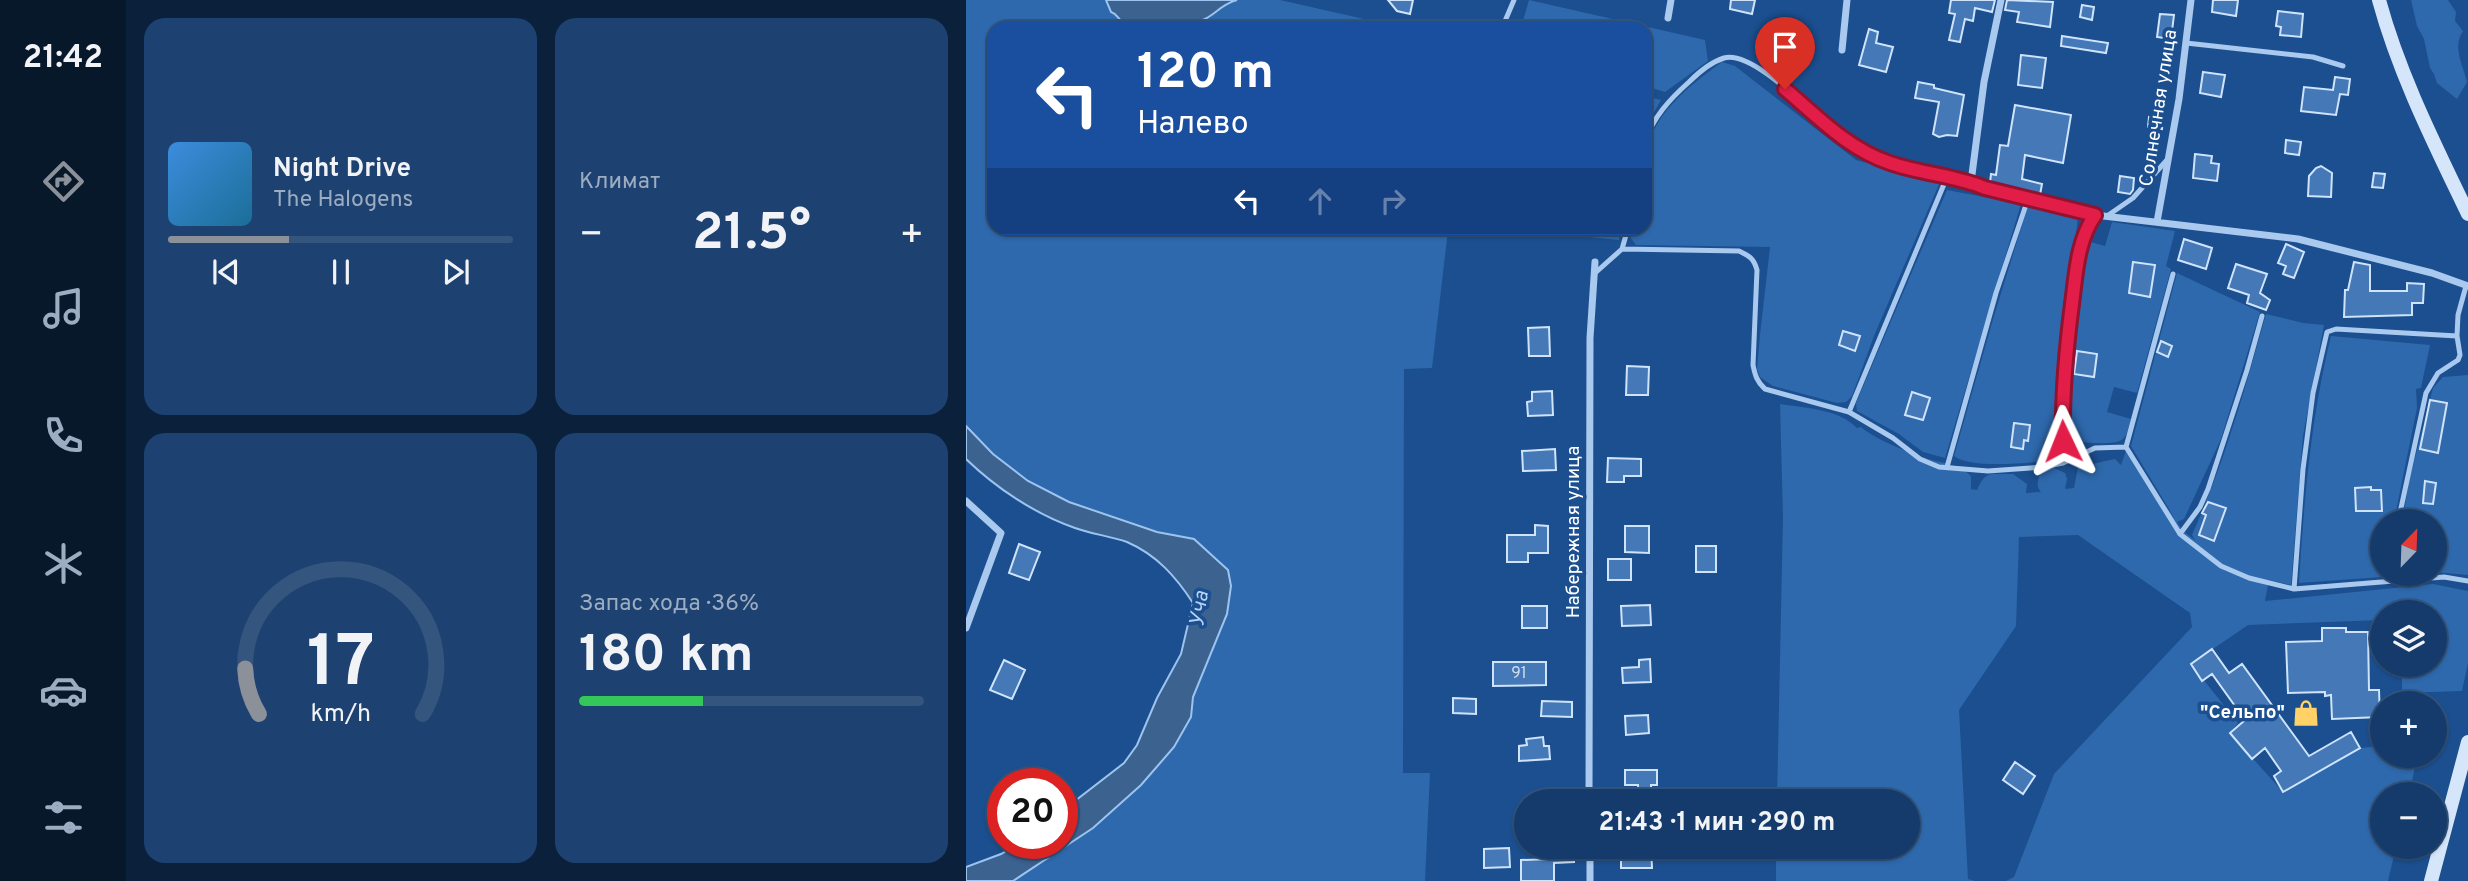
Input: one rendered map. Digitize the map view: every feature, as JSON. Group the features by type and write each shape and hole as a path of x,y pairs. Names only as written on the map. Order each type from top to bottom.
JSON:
{"main road":[{"path":"2379,0 2416,100 2468,214"},
{"path":"2431,881 2467,752"}],"street":[{"path":"1668,18 1671,0"},
{"path":"1842,50 1847,0"},
{"path":"2001,0 1984,82 1970,182 2095,215 2298,239 2432,273 2467,286"},
{"name":"Солнечная улица","path":"2157,222 2177,113 2191,0"},
{"name":"Набережная улица","path":"1589,789 1590,338 1595,262"},
{"path":"966,501 1001,533 966,628"},
{"path":"1590,859 1590,881"}],"lane":[{"path":"1505,21 1514,0"},
{"path":"2186,43 2313,57 2343,66"},
{"path":"1652,126 1675,95 1708,66 1724,58 1734,58 1745,60 1772,78 1847,142 1869,155 1915,171 1970,182"},
{"path":"2107,216 2133,198 2166,162"},
{"path":"1849,412 1947,177"},
{"path":"1947,467 1996,293 2028,199"},
{"path":"2069,460 2065,452 2062,402 2066,354 2080,248 2087,225 2095,215"},
{"path":"1594,274 1622,248 1626,235"},
{"path":"1622,248 1739,251 1749,256 1754,261 1756,270 1753,365 1760,384 1765,389 1849,412 1893,438 1920,458 1939,467 1988,471 2043,467 2069,460 2095,448 2126,447"},
{"path":"2173,274 2126,447 2180,534 2221,566 2249,578 2294,589 2370,583"},
{"path":"2401,509 2421,408 2431,381 2458,360 2458,315 2467,286"},
{"path":"2180,534 2200,507 2208,489 2262,316"},
{"path":"2294,589 2303,469 2314,393 2327,332 2336,329 2457,336"},
{"path":"2447,578 2468,581"}],"shaded area":[{"path":"966,0 1106,0 1123,21 987,21 987,235 1447,235 1432,368 1404,369 1403,773 1430,773 1425,881 1013,881 1046,859 1078,859 1078,838 1093,828 1191,717 1193,697 1227,614 1194,539 1108,517 1064,500 1027,480 966,426"},
{"path":"1237,0 1280,0 1373,21 1201,21 1225,3"},
{"path":"1529,0 1621,21 1523,21"},
{"path":"2411,0 2448,0 2456,12 2455,21 2463,31 2458,50 2467,82 2457,99 2437,83 2430,68"},
{"path":"1652,28 1705,40 1708,61 1665,92 1652,88"},
{"path":"1722,62 1735,66 1856,160 1940,182 1874,336 1852,396 1846,402 1837,403 1773,386 1760,377 1757,369 1770,247 1636,245 1630,237 1652,235 1652,134 1655,127 1674,102"},
{"path":"1652,98 1661,100 1652,116"},
{"path":"1947,190 2021,204 1945,458 1923,452 1899,434 1857,411 1856,403"},
{"path":"2032,205 2078,217 2058,393 2057,460 1975,463 1954,456 2027,209"},
{"path":"2112,222 2175,231 2166,266 2171,269 2137,393 2114,387 2107,412 2131,419 2126,435 2112,443 2080,442 2068,439 2067,389 2074,315 2087,241 2105,246"},
{"path":"1568,235 1620,235 1619,240"},
{"path":"2177,273 2260,312 2221,439 2184,519 2177,522 2183,531 2195,540 2192,535 2224,454 2266,314 2324,325 2303,436 2291,585 2269,580 2265,601 2413,586 2443,586 2468,591 2468,663 2462,691 2402,691 2402,677 2447,677 2447,600 2370,600 2370,620 2248,625 2191,664 2238,723 2230,733 2283,792 2360,748 2370,747 2370,768 2415,768 2412,782 2370,782 2370,859 2393,859 2388,881 2006,881 2014,877 2054,774 2192,627 2190,613 2078,535 2019,537 2016,626 1959,710 1968,879 1975,881 1776,881 1776,859 1920,859 1920,789 1777,789 1783,516 1780,404 1831,413 1892,445 1950,464 1971,476 1971,489 1977,490 1983,479 1990,474 2013,474 2027,484 2026,493 2041,492 2038,479 2042,470 2052,467 2065,473 2065,489 2074,488 2078,467 2115,459 2121,465 2126,451 2175,519 2131,446"},
{"path":"2331,336 2430,345 2421,388 2416,389 2417,408 2396,509 2370,509 2370,578 2299,583 2309,458"},
{"path":"2468,375 2468,575 2447,573 2447,509 2404,509 2433,388 2443,377"}],"water":[{"path":"1106,0 1237,0 1200,21 1122,21 1111,12"},
{"name":"Уча","path":"966,426 993,454 1028,481 1069,502 1157,532 1194,539 1228,570 1231,586 1227,614 1193,697 1191,717 1174,747 1141,785 1078,838 1078,799 1124,763 1137,745 1157,698 1181,654 1193,603 1180,584 1148,553 1127,542 1081,530 1031,508 990,480 966,459"},
{"path":"988,859 1046,859 1013,881 966,881 966,867"}],"building":[{"path":"1388,0 1413,0 1410,14 1397,11"},
{"path":"1731,0 1755,0 1752,14 1730,9"},
{"path":"1951,0 1995,0 1992,12 1975,8 1973,21 1965,19 1960,42 1949,40 1955,14 1949,13"},
{"path":"2007,0 2053,2 2050,27 2017,22 2019,12 2005,10"},
{"path":"2213,0 2238,0 2236,16 2212,12"},
{"path":"2082,5 2094,7 2092,20 2080,17"},
{"path":"2278,11 2303,14 2301,37 2280,35 2281,27 2276,26"},
{"path":"2160,14 2174,15 2171,39 2157,37"},
{"path":"1869,29 1878,32 1876,43 1893,47 1886,72 1859,65"},
{"path":"1788,30 1811,35 1805,62 1787,58 1789,47 1785,46"},
{"path":"2062,36 2108,43 2106,53 2061,46"},
{"path":"2021,55 2046,58 2042,88 2018,85"},
{"path":"2203,72 2225,75 2221,97 2200,93"},
{"path":"2335,77 2350,79 2348,95 2340,94 2336,115 2301,111 2304,87 2333,90"},
{"path":"1918,82 1964,95 1957,136 1939,137 1933,134 1939,102 1915,98"},
{"path":"2015,105 2071,115 2063,163 2025,155 2022,179 2042,184 2040,195 1990,183 1991,174 1996,175 2000,145 2008,146"},
{"path":"2149,117 2163,119 2162,129 2148,127"},
{"path":"2286,140 2301,142 2299,155 2285,153"},
{"path":"2195,154 2212,156 2211,163 2219,164 2217,181 2193,178"},
{"path":"2321,166 2332,173 2331,197 2308,196 2309,176"},
{"path":"2374,173 2385,174 2383,188 2372,187"},
{"path":"2120,176 2134,178 2130,194 2118,192"},
{"path":"2184,239 2212,248 2206,269 2178,260"},
{"path":"2286,244 2304,252 2294,278 2283,274 2286,266 2278,263"},
{"path":"2133,262 2155,265 2150,297 2129,293"},
{"path":"2354,262 2370,265 2370,291 2407,291 2407,283 2424,284 2423,303 2412,303 2412,315 2344,317 2345,290 2348,290"},
{"path":"2236,264 2267,274 2260,293 2270,300 2266,310 2247,303 2249,295 2228,288"},
{"path":"1549,327 1550,356 1529,356 1528,328"},
{"path":"1843,331 1860,336 1855,351 1839,345"},
{"path":"2161,341 2172,346 2168,357 2157,352"},
{"path":"2077,351 2097,354 2094,377 2074,374"},
{"path":"1627,366 1649,367 1648,395 1626,395"},
{"path":"1552,391 1553,415 1528,416 1527,402 1532,401 1532,392"},
{"path":"1912,392 1930,398 1923,420 1905,415"},
{"path":"2430,400 2447,403 2438,453 2420,449"},
{"path":"2014,423 2030,425 2028,441 2024,440 2023,449 2011,447"},
{"path":"1555,449 1556,470 1523,471 1522,451"},
{"path":"1608,458 1641,459 1641,476 1624,476 1624,482 1607,482"},
{"path":"2425,481 2436,483 2433,504 2423,503"},
{"path":"2371,487 2371,490 2381,490 2382,509 2356,511 2355,488"},
{"path":"2208,502 2226,508 2214,541 2199,535 2206,515 2202,513"},
{"path":"1535,525 1548,526 1548,553 1528,553 1528,562 1507,562 1507,535 1535,535"},
{"path":"1625,526 1649,526 1649,553 1625,552"},
{"path":"1019,544 1040,552 1029,580 1009,573"},
{"path":"1696,546 1716,546 1716,572 1696,572"},
{"path":"1608,559 1631,559 1631,580 1608,580"},
{"path":"1650,605 1651,625 1622,626 1621,606"},
{"path":"1522,606 1547,606 1547,628 1522,628"},
{"path":"2322,628 2368,632 2369,690 2379,691 2370,691 2370,717 2332,719 2331,695 2325,696 2325,692 2288,693 2286,642 2322,641"},
{"path":"2212,649 2229,673 2242,664 2309,756 2351,732 2360,748 2283,792 2274,776 2281,771 2265,748 2252,759 2230,733 2245,720 2212,674 2202,681 2191,664"},
{"path":"1650,659 1651,682 1623,683 1622,668 1639,667 1639,660"},
{"path":"1004,660 1025,670 1012,699 990,690"},
{"path":"1493,662 1546,662 1546,685 1493,686"},
{"path":"1453,698 1476,699 1476,714 1453,713"},
{"path":"1542,701 1572,702 1572,717 1541,716"},
{"path":"1648,715 1649,733 1626,735 1625,716"},
{"path":"1543,737 1544,746 1549,746 1550,759 1519,761 1519,746 1527,745 1526,739"},
{"path":"2015,762 2035,776 2023,794 2003,780"},
{"path":"1625,770 1657,770 1657,785 1651,785 1651,789 1625,785"},
{"path":"1509,848 1510,867 1484,868 1484,849"},
{"path":"1574,859 1574,862 1554,863 1554,881 1521,881 1521,860"},
{"path":"1621,859 1652,859 1652,868 1621,868"}],"place":[{"name":"\"Сельпо\"","path":"2306,713"}],"route":[{"path":"1785,89 1847,142 1869,155 1915,171 1970,182 2095,215 2084,234 2075,282 2062,402 2063,441"}]}
